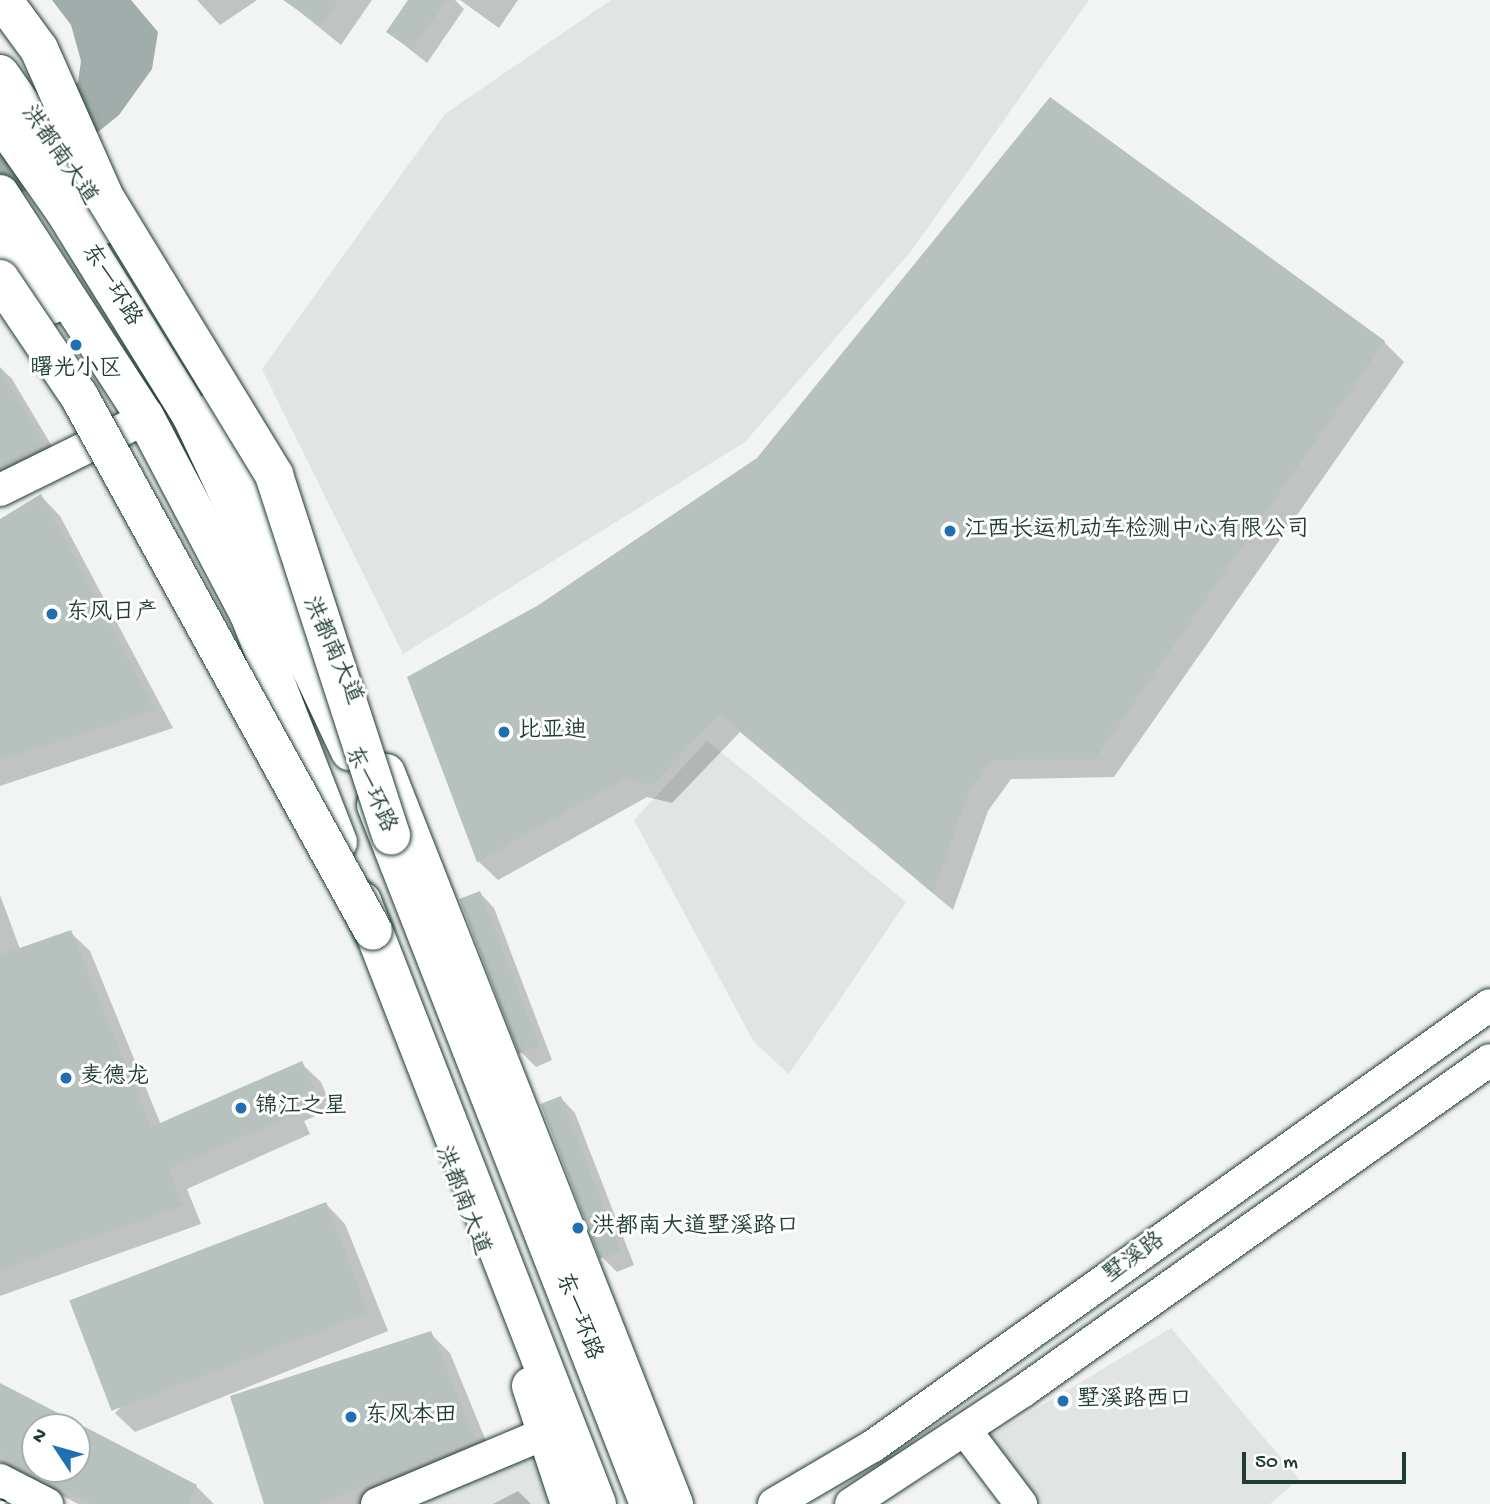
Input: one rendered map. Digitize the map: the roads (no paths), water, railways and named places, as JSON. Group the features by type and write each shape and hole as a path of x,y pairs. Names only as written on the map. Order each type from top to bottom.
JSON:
{"main road":[{"path":"3,0 39,50 98,200"},
{"path":"2,83 98,200 274,475 391,835"},
{"name":"东一环路","path":"2,83 65,212 191,415 391,835 649,1504"},
{"name":"东一环路","path":"0,194 145,417 249,614 597,1504"},
{"name":"洪都南大道","path":"98,200 208,395 271,515 401,807 674,1504"},
{"path":"3,251 79,396 373,931"},
{"name":"洪都南大道","path":"3,251 134,424 207,564 293,755 548,1432 570,1504"}],"street":[{"path":"0,490 134,424"},
{"name":"墅溪路","path":"775,1504 873,1446 1490,1005"},
{"name":"墅溪路","path":"851,1504 965,1430 1490,1060"},
{"path":"965,1430 1021,1504"},
{"path":"377,1504 548,1432"},
{"path":"0,1480 47,1504"}],"railway":[{"path":"0,1502 5,1504"}],"place":[{"name":"曙光小区","path":"76,345"},
{"name":"江西长运机动车检测中心有限公司","path":"950,531"},
{"name":"东风日产","path":"52,614"},
{"name":"比亚迪","path":"504,732"},
{"name":"麦德龙","path":"66,1078"},
{"name":"锦江之星","path":"241,1108"},
{"name":"洪都南大道墅溪路口","path":"578,1228"},
{"name":"墅溪路西口","path":"1063,1401"},
{"name":"东风本田","path":"351,1417"}]}
